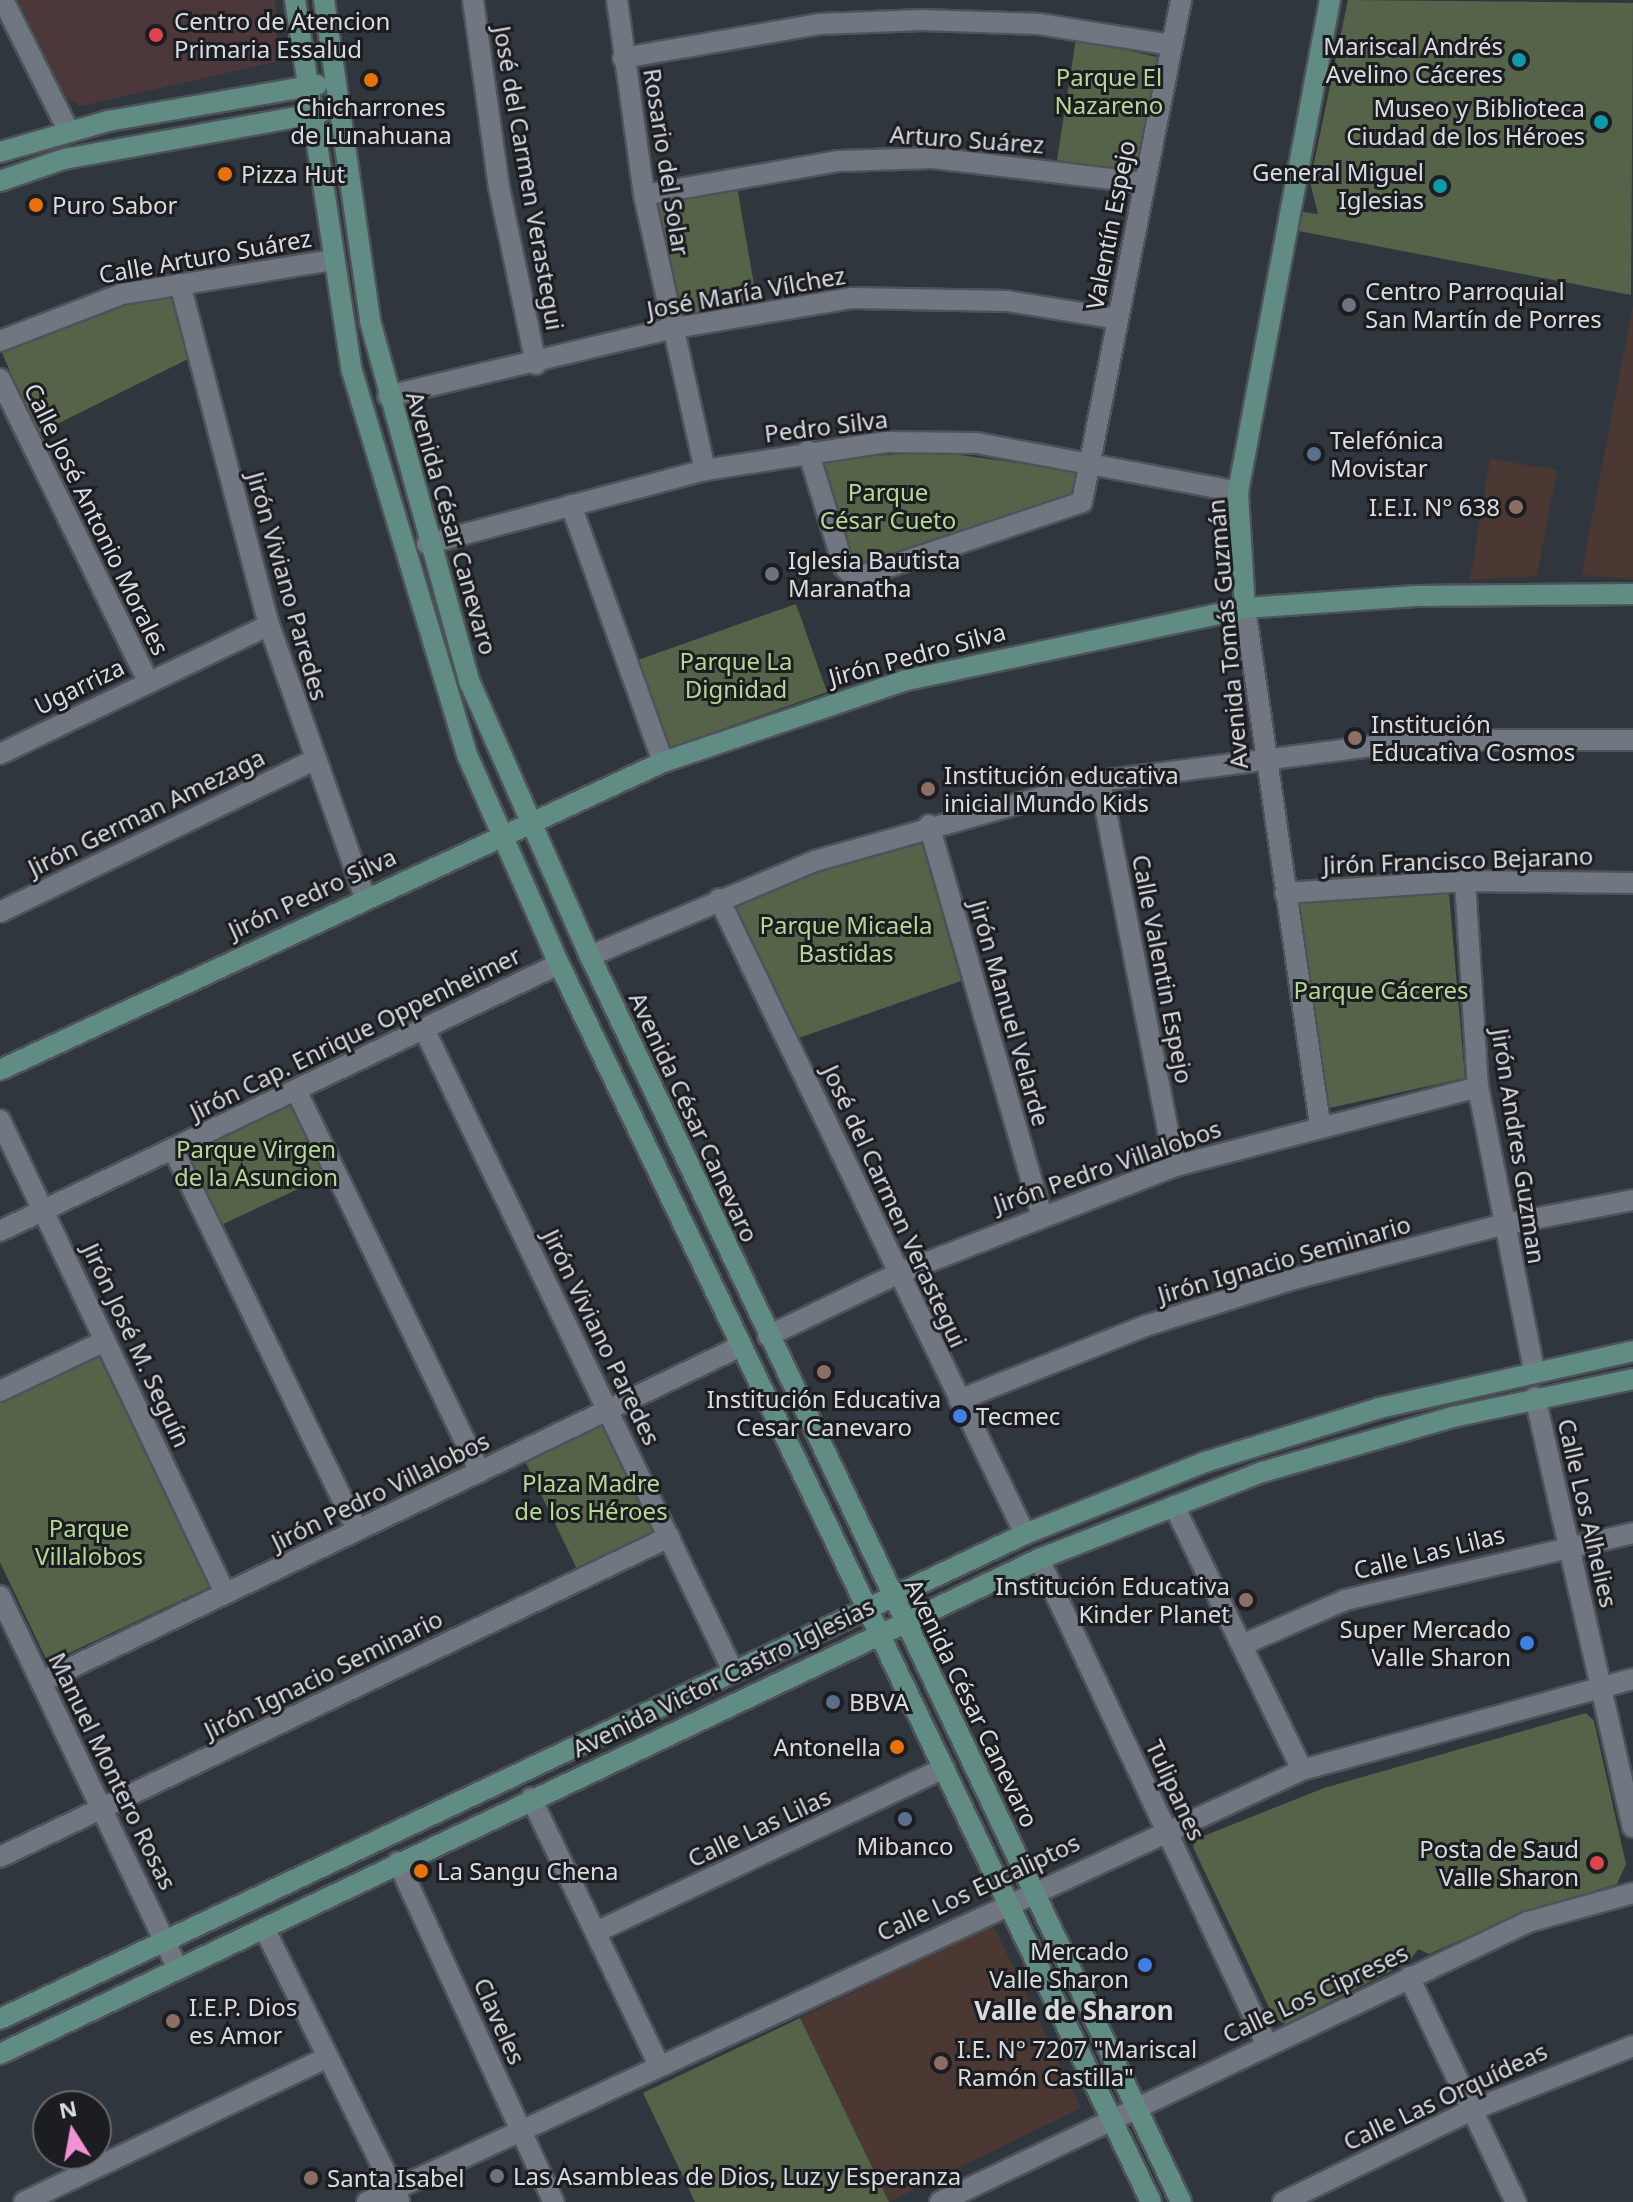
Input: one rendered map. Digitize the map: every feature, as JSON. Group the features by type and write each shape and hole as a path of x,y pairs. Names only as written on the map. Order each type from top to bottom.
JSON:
{"street":[{"path":"3,0 68,130"},
{"path":"295,0 308,116 352,371 407,573 502,832 559,964 1151,2202"},
{"name":"Avenida César Canevaro","path":"324,0 335,110 388,396 427,544 470,683 527,822 890,1595 1181,2202"},
{"name":"José del Carmen Verastegui","path":"473,0 499,187 536,364"},
{"name":"Rosario del Solar","path":"617,0 644,195 669,329 705,470"},
{"name":"Valentín Espejo","path":"808,451 844,567 865,579 1076,507 1091,460 1181,0"},
{"name":"Avenida Tomás Guzmán","path":"1320,1124 1263,756 1245,608 1238,492 1330,0"},
{"path":"623,58 820,24 922,20 1039,24 1172,45"},
{"path":"0,152 68,130 333,83"},
{"path":"0,181 64,159 335,110"},
{"name":"Arturo Suárez","path":"644,195 839,161 933,158 1145,183"},
{"name":"Calle Arturo Suárez","path":"0,341 95,301 331,260"},
{"name":"Jirón Viviano Paredes","path":"180,284 269,625 314,760 365,897"},
{"name":"José María Vílchez","path":"388,396 536,364 669,329 867,298 1007,301 1118,319"},
{"name":"Calle José Antonio Morales","path":"0,379 148,681"},
{"name":"Pedro Silva","path":"427,544 705,470 808,451 886,442 977,443 1091,460 1238,492"},
{"path":"571,505 663,762"},
{"name":"Jirón Pedro Silva","path":"0,1070 502,832 663,762 903,681 1245,608 1416,596 1633,594"},
{"name":"Ugarriza","path":"2,749 269,625"},
{"path":"590,956 719,899 929,825 1100,781 1263,756 1436,739 1633,740"},
{"name":"Jirón German Amezaga","path":"0,912 314,760"},
{"name":"Calle Valentin Espejo","path":"1100,781 1175,1166"},
{"name":"Jirón Manuel Velarde","path":"929,825 1041,1214"},
{"name":"Jirón Francisco Bejarano","path":"1285,893 1465,881 1633,883"},
{"name":"Jirón Andres Guzman","path":"1465,881 1478,1087 1501,1225 1534,1370"},
{"name":"José del Carmen Verastegui","path":"719,899 897,1274 1025,1534"},
{"name":"Jirón Cap. Enrique Oppenheimer","path":"0,1231 559,964"},
{"name":"Jirón Viviano Paredes","path":"424,1029 732,1669"},
{"name":"Jirón Pedro Villalobos","path":"768,1336 897,1274 1041,1214 1175,1166 1320,1124 1478,1087"},
{"path":"296,1090 480,1472"},
{"name":"Jirón José M. Seguín","path":"0,1120 225,1593"},
{"path":"173,1149 357,1530"},
{"name":"Jirón Ignacio Seminario","path":"959,1400 1145,1326 1501,1225 1633,1200"},
{"path":"0,1391 105,1341"},
{"name":"Jirón Pedro Villalobos","path":"41,1682 741,1346"},
{"name":"Avenida Victor Castro Iglesias","path":"0,2019 865,1606 1025,1534 1205,1462 1534,1370 1633,1351"},
{"name":"Avenida Victor Castro Iglesias","path":"0,2054 878,1631 1039,1559 1262,1472 1535,1397 1633,1379"},
{"name":"Calle Los Alhelies","path":"1535,1397 1633,1827"},
{"path":"1174,1506 1244,1644 1302,1770"},
{"name":"Calle Las Lilas","path":"1244,1644 1345,1600 1633,1533"},
{"name":"Jirón Ignacio Seminario","path":"0,1857 669,1537"},
{"name":"Tulipanes","path":"1039,1559 1266,2043"},
{"name":"Manuel Montero Rosas","path":"0,1596 178,1969"},
{"name":"Calle Los Eucaliptos","path":"367,2202 396,2196 521,2130 1033,1889 1302,1770 1601,1685 1633,1679"},
{"name":"Calle Las Lilas","path":"596,1932 944,1768"},
{"path":"531,1798 659,2065"},
{"name":"Claveles","path":"398,1862 554,2202"},
{"name":"Calle Los Cipreses","path":"940,2202 1266,2043 1528,1922 1633,1893"},
{"path":"264,1928 396,2196"},
{"path":"1409,1977 1516,2202"},
{"name":"Calle Las Orquídeas","path":"1283,2202 1472,2110 1633,2046"},
{"path":"24,2202 326,2058"}],"shaded area":[{"name":"Centro de Atencion Primaria Essalud","path":"18,0 275,0 279,61 81,106 66,98"},
{"path":"1633,305 1633,579 1582,575 1586,549"},
{"name":"I.E.I. N° 638","path":"1490,459 1557,470 1537,576 1470,580"},
{"name":"I.E. N° 7207 \"Mariscal Ramón Castilla\"","path":"993,1925 1081,2108 889,2202 800,2018"}],"green space":[{"path":"1348,0 1633,3 1631,295 1299,231 1303,212 1318,214 1310,182"},
{"name":"Parque El Nazareno","path":"1076,39 1157,57 1136,171 1057,160"},
{"path":"737,187 757,302 677,316 657,200"},
{"path":"176,294 188,359 37,434 0,348 125,300"},
{"name":"Parque César Cueto","path":"938,452 1077,471 1070,501 856,571 820,459"},
{"name":"Parque La Dignidad","path":"796,604 827,692 666,749 635,661"},
{"name":"Parque Micaela Bastidas","path":"920,838 961,981 793,1040 731,901 824,863"},
{"name":"Parque Cáceres","path":"1449,894 1465,1078 1325,1109 1293,903"},
{"name":"Parque Virgen de la Asuncion","path":"293,1100 328,1175 219,1226 183,1151"},
{"name":"Parque Villalobos","path":"98,1355 209,1587 48,1663 0,1562 0,1401"},
{"name":"Plaza Madre de los Héroes","path":"605,1423 658,1533 578,1571 525,1461"},
{"path":"1586,1713 1594,1721 1626,1864 1617,1884 1521,1913 1429,1954 1418,1949 1409,1962 1286,2024 1274,2018 1193,1847 1196,1839 1324,1788"},
{"path":"800,2018 889,2202 695,2202 643,2093"}],"place":[{"name":"Centro de Atencion Primaria Essalud","path":"156,35"},
{"name":"Mariscal Andrés Avelino Cáceres","path":"1519,60"},
{"name":"Chicharrones de Lunahuana","path":"371,80"},
{"name":"Museo y Biblioteca Ciudad de los Héroes","path":"1601,122"},
{"name":"Pizza Hut","path":"225,174"},
{"name":"General Miguel Iglesias","path":"1440,186"},
{"name":"Puro Sabor","path":"36,205"},
{"name":"Centro Parroquial San Martín de Porres","path":"1349,305"},
{"name":"Telefónica Movistar","path":"1314,454"},
{"name":"I.E.I. N° 638","path":"1516,507"},
{"name":"Iglesia Bautista Maranatha","path":"772,574"},
{"name":"Institución Educativa Cosmos","path":"1355,738"},
{"name":"Institución educativa inicial Mundo Kids","path":"928,789"},
{"name":"Institución Educativa Cesar Canevaro","path":"824,1372"},
{"name":"Tecmec","path":"960,1416"},
{"name":"Institución Educativa Kinder Planet","path":"1246,1600"},
{"name":"Super Mercado Valle Sharon","path":"1527,1643"},
{"name":"BBVA","path":"833,1702"},
{"name":"Antonella","path":"897,1747"},
{"name":"Mibanco","path":"905,1819"},
{"name":"Posta de Saud Valle Sharon","path":"1597,1863"},
{"name":"La Sangu Chena","path":"421,1871"},
{"name":"Mercado Valle Sharon","path":"1145,1965"},
{"name":"I.E.P. Dios es Amor","path":"173,2021"},
{"name":"I.E. N° 7207 \"Mariscal Ramón Castilla\"","path":"941,2063"},
{"name":"Las Asambleas de Dios, Luz y Esperanza","path":"497,2176"},
{"name":"Santa Isabel","path":"311,2178"}],"district":[{"name":"Valle de Sharon","path":"1074,2011"}]}
